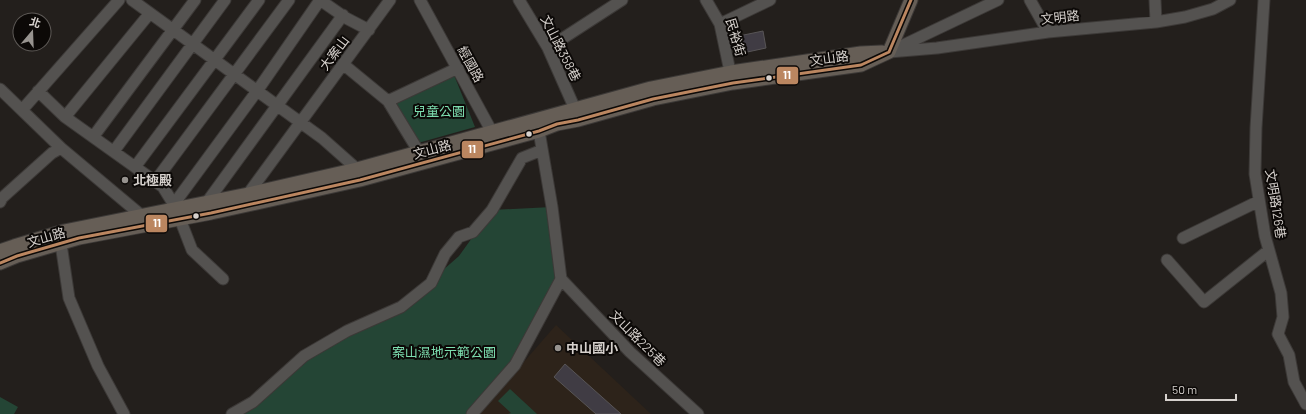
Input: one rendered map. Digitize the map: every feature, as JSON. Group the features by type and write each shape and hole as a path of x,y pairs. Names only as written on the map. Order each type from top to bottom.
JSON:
{"main road":[{"path":"889,52 911,0"},
{"name":"文山路","path":"0,263 17,256 207,202 358,174 419,152 539,131 557,124 578,120 732,78 861,53 889,52"},
{"name":"文山路","path":"0,251 64,231 142,215 177,210 245,206 493,138 575,109 651,88 732,78"}],"street":[{"path":"22,110 119,0"},
{"path":"132,0 322,138 358,174"},
{"path":"93,137 195,0"},
{"path":"114,151 225,0"},
{"path":"135,166 259,0"},
{"path":"156,180 289,0"},
{"path":"177,210 320,0 343,16 368,30"},
{"name":"大案山","path":"248,194 390,0"},
{"name":"經國路","path":"420,0 458,68 493,138"},
{"name":"文山路358巷","path":"519,0 548,48 575,109"},
{"name":"民裕街","path":"706,0 720,24 732,78"},
{"path":"720,24 770,0"},
{"path":"889,52 998,0"},
{"path":"1030,0 1048,32"},
{"path":"1155,0 1156,22"},
{"name":"文明路","path":"889,52 937,48 1048,32 1156,22 1185,17 1213,9 1230,0"},
{"name":"文明路126巷","path":"1264,0 1256,128 1255,174 1265,236 1281,293 1282,317 1278,334 1289,355 1294,382 1306,404"},
{"path":"548,48 618,1"},
{"path":"65,117 150,13"},
{"path":"207,202 343,16"},
{"path":"343,64 388,101 419,152"},
{"path":"388,101 458,68"},
{"path":"0,89 61,148 142,215"},
{"path":"38,91 65,117 156,180 163,187 177,210 192,250 223,279"},
{"path":"472,414 514,365 561,279 552,207 539,131"},
{"path":"0,202 2,198 52,153 61,148"},
{"path":"232,414 253,402 304,356 348,331 401,307 431,283 445,254 459,238 473,232 492,210 522,158 542,150"},
{"path":"1183,238 1259,201"},
{"path":"61,244 69,298 98,366 124,414"},
{"path":"1167,260 1204,302 1269,250"},
{"name":"文山路225巷","path":"561,279 630,352 698,414"}],"shaded area":[{"name":"中山國小","path":"556,325 651,414 477,414"}],"green space":[{"name":"兒童公園","path":"454,75 475,127 418,143 395,104"},
{"name":"案山濕地示範公園","path":"552,207 561,279 515,365 472,414 226,414 295,364 401,307 459,256 492,210"},
{"path":"510,389 537,414 508,414 511,413 498,401"},
{"path":"0,397 18,407 14,414 0,414"}],"building":[{"path":"763,31 766,48 738,54 734,37"},
{"path":"565,364 621,414 596,414 554,377"}],"transit line":[{"name":"11","path":"0,263 17,256 79,238 211,213 360,180 539,131 557,124 578,120 653,99 733,83 861,65 889,52 911,0"}],"place":[{"name":"北極殿","path":"125,180"},
{"name":"中山國小","path":"558,348"}]}
